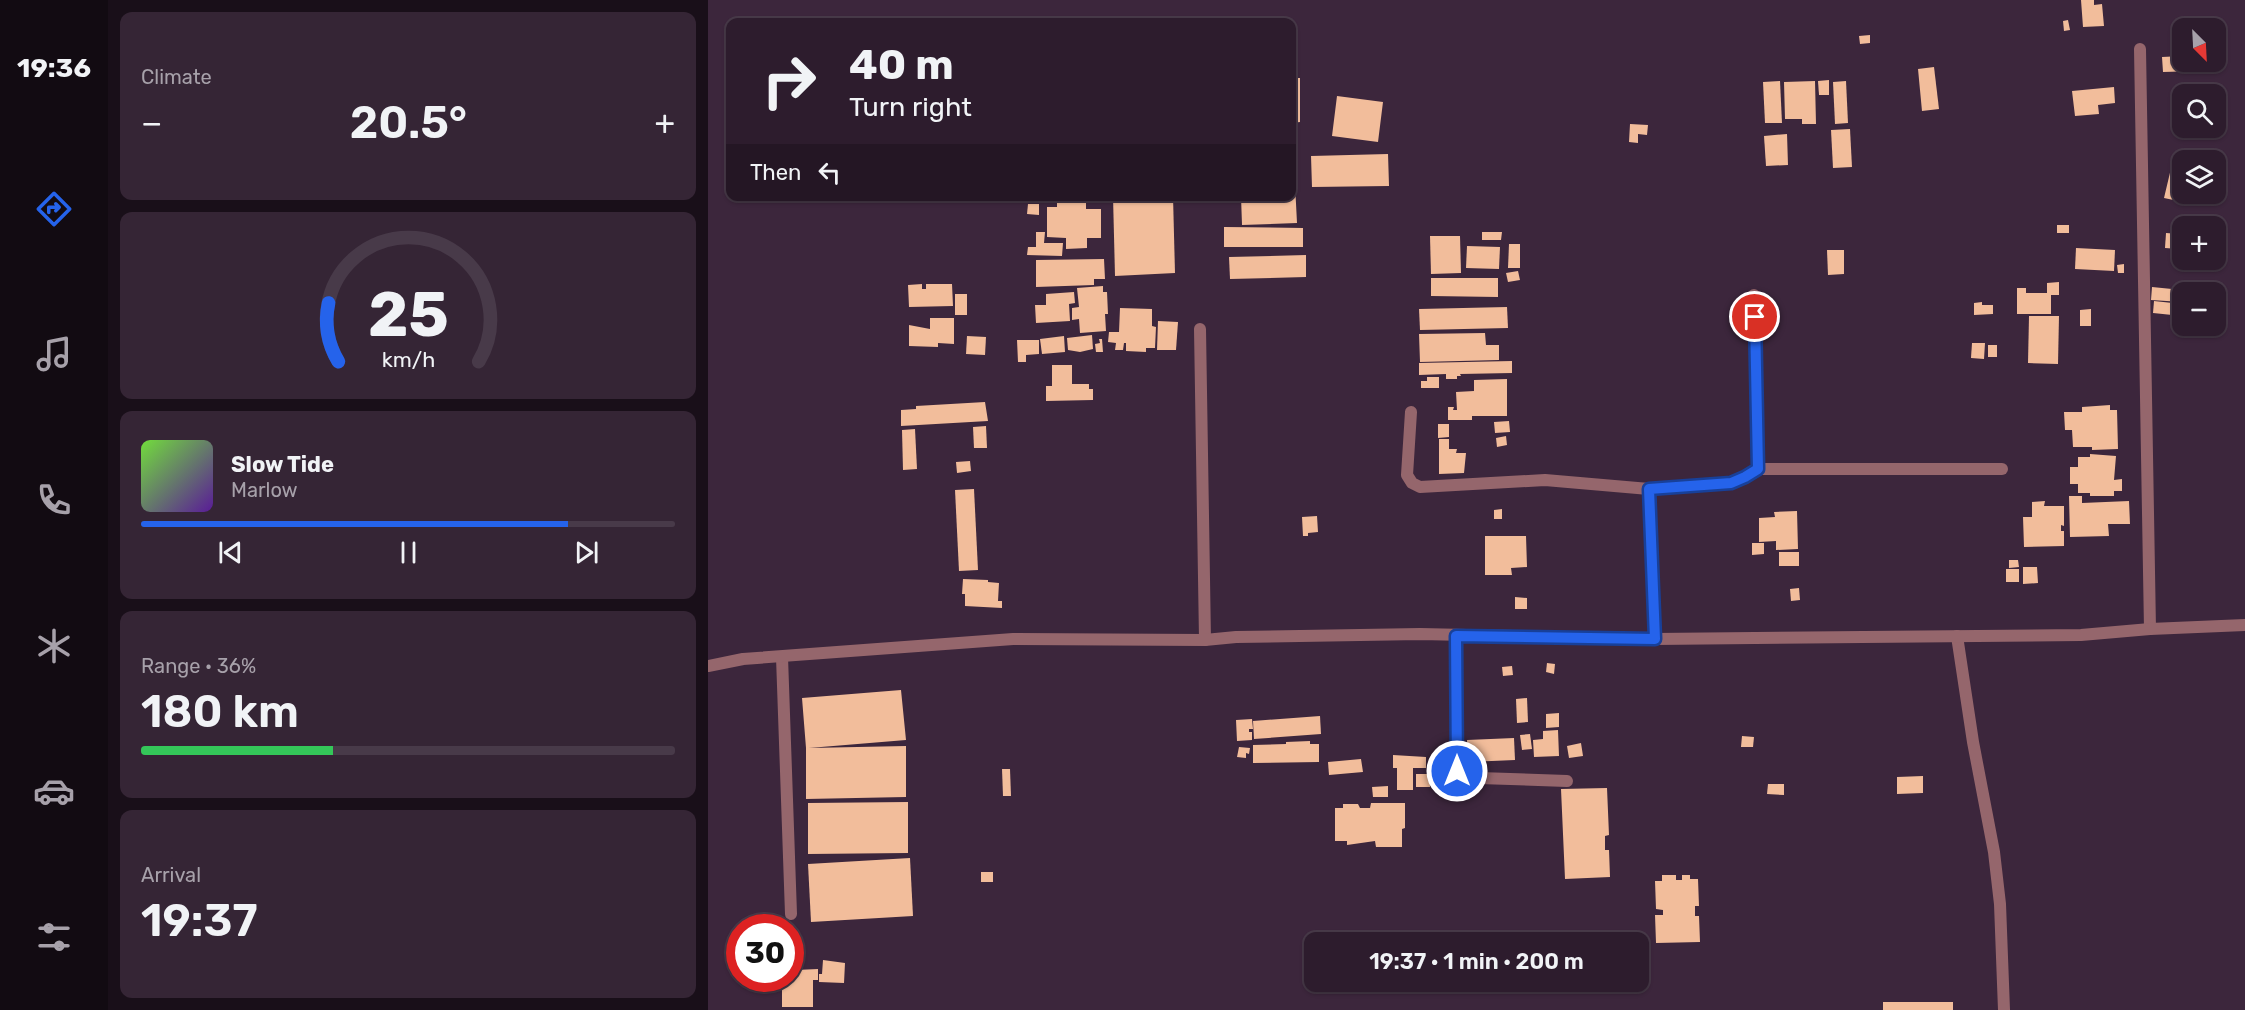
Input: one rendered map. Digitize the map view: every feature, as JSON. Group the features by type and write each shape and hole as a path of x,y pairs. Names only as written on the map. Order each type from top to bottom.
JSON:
{"street":[{"path":"2140,49 2150,629"},
{"path":"1754,296 1758,469"},
{"path":"1200,329 1204,640"},
{"path":"1411,412 1407,475 1412,483 1420,487 1545,480 1649,489 1731,483 1758,469 2002,469"},
{"path":"1649,489 1655,639"},
{"path":"708,666 743,659 1013,639 1204,640 1296,635 1420,634 1655,639 2080,635 2245,624"},
{"path":"1456,636 1457,771 1479,778 1567,781"},
{"path":"1957,636 1973,742 1994,852 2000,904 2004,1010"},
{"path":"782,657 790,914"}],"building":[{"path":"2081,0 2094,0 2094,5 2102,4 2104,26 2083,27"},
{"path":"2068,20 2070,30 2064,31 2063,21"},
{"path":"1870,35 1870,43 1860,44 1859,36"},
{"path":"2172,56 2172,72 2163,72 2162,57"},
{"path":"1934,67 1939,109 1922,111 1918,69"},
{"path":"1296,78 1300,78 1300,122 1296,122"},
{"path":"1829,80 1829,95 1819,95 1818,81"},
{"path":"1780,81 1782,123 1765,123 1763,82"},
{"path":"1815,81 1816,124 1802,124 1802,119 1785,119 1784,82"},
{"path":"1846,81 1848,123 1835,124 1833,82"},
{"path":"2114,87 2115,103 2098,105 2099,114 2075,116 2072,91"},
{"path":"1337,96 1383,102 1378,142 1332,136"},
{"path":"1630,124 1648,125 1647,135 1638,134 1638,143 1629,142"},
{"path":"1850,129 1852,167 1833,168 1831,130"},
{"path":"1787,134 1788,165 1766,166 1764,136"},
{"path":"1388,154 1389,186 1312,187 1311,156"},
{"path":"2172,164 2172,200 2164,198"},
{"path":"1057,201 1086,202 1086,209 1101,209 1101,238 1087,238 1087,248 1066,249 1066,238 1047,237 1047,207 1057,207"},
{"path":"1113,201 1173,201 1175,273 1115,276"},
{"path":"1241,201 1296,201 1297,223 1242,225"},
{"path":"1028,204 1039,204 1039,215 1027,214"},
{"path":"2057,225 2069,225 2069,233 2057,233"},
{"path":"1224,227 1303,228 1303,247 1224,247"},
{"path":"1036,232 1045,232 1044,243 1063,243 1062,256 1027,255 1028,247 1036,247"},
{"path":"1482,232 1502,232 1501,240 1482,240"},
{"path":"2166,233 2172,233 2172,248 2165,248"},
{"path":"1430,236 1460,236 1461,273 1431,274"},
{"path":"1509,244 1520,244 1520,268 1508,268"},
{"path":"1467,246 1500,247 1499,269 1466,268"},
{"path":"2076,248 2115,250 2114,271 2075,269"},
{"path":"1827,250 1844,250 1844,274 1828,275"},
{"path":"1306,255 1306,277 1230,279 1229,257"},
{"path":"1104,259 1105,279 1094,279 1094,285 1036,287 1036,260"},
{"path":"2124,264 2124,273 2118,273 2117,265"},
{"path":"1518,271 1520,280 1508,282 1506,273"},
{"path":"1431,278 1498,278 1498,297 1431,296"},
{"path":"2059,282 2059,295 2051,295 2051,314 2017,314 2017,288 2026,288 2026,293 2047,293 2047,283"},
{"path":"922,284 922,289 926,289 926,284 952,284 953,306 909,307 908,285"},
{"path":"1103,286 1103,292 1107,292 1106,331 1080,333 1079,319 1072,320 1072,308 1079,307 1077,288"},
{"path":"2152,287 2172,289 2172,301 2151,300"},
{"path":"1074,292 1075,303 1069,304 1070,321 1036,323 1035,305 1046,305 1046,294"},
{"path":"955,294 967,294 967,315 955,315"},
{"path":"2154,301 2172,303 2172,315 2153,313"},
{"path":"1982,302 1982,305 1993,305 1993,314 1974,315 1974,303"},
{"path":"1507,307 1508,328 1420,330 1419,309"},
{"path":"1120,308 1152,309 1152,326 1156,327 1155,348 1146,348 1146,352 1126,351 1126,343 1124,343 1123,350 1115,350 1116,343 1108,342 1109,332 1119,332"},
{"path":"2091,309 2091,326 2080,326 2080,310"},
{"path":"2029,316 2059,316 2058,364 2028,363"},
{"path":"930,318 954,318 954,344 938,343 938,347 909,346 909,325 930,329"},
{"path":"1158,321 1178,322 1176,350 1157,350"},
{"path":"1485,333 1486,345 1499,345 1499,360 1420,362 1419,334"},
{"path":"1092,335 1093,349 1080,352 1068,350 1067,338"},
{"path":"967,336 986,337 985,355 966,354"},
{"path":"1064,336 1065,352 1042,354 1040,339"},
{"path":"1099,339 1102,339 1103,352 1096,352 1095,344 1100,343"},
{"path":"1017,340 1039,340 1039,354 1026,355 1026,362 1018,362"},
{"path":"1972,343 1985,343 1984,359 1971,358"},
{"path":"1988,345 1997,345 1997,357 1988,357"},
{"path":"1512,361 1512,373 1460,374 1461,376 1457,376 1457,379 1446,379 1446,374 1419,375 1419,363"},
{"path":"1052,365 1072,365 1072,384 1089,384 1089,389 1093,389 1093,400 1046,401 1046,386 1052,386"},
{"path":"1427,377 1439,377 1439,388 1421,388 1421,381 1427,381"},
{"path":"1507,379 1507,416 1472,416 1472,420 1448,420 1448,407 1454,407 1453,410 1457,410 1456,392 1474,391 1474,380"},
{"path":"985,402 988,421 901,426 901,410 916,409 916,406"},
{"path":"2110,405 2110,410 2117,410 2118,449 2092,450 2092,447 2073,447 2072,430 2065,430 2064,412 2082,412 2082,407"},
{"path":"1509,421 1510,432 1495,433 1494,422"},
{"path":"1438,424 1449,424 1449,437 1438,438"},
{"path":"986,426 987,448 974,448 973,427"},
{"path":"915,429 917,469 903,470 902,430"},
{"path":"1506,436 1507,445 1497,447 1496,438"},
{"path":"1439,439 1449,439 1449,449 1457,449 1456,453 1466,453 1464,473 1439,474"},
{"path":"2090,454 2116,456 2114,480 2122,479 2122,491 2114,491 2114,496 2090,496 2090,493 2078,493 2078,484 2070,484 2070,467 2078,467 2078,457 2090,457"},
{"path":"970,461 971,471 957,473 956,462"},
{"path":"974,489 978,570 959,571 955,490"},
{"path":"2069,496 2082,496 2082,503 2129,501 2130,524 2108,524 2109,536 2070,537"},
{"path":"2045,501 2044,506 2064,506 2064,526 2061,525 2061,531 2064,531 2064,546 2024,547 2023,517 2032,517 2032,502"},
{"path":"1502,509 1502,519 1494,519 1494,510"},
{"path":"1797,511 1798,549 1776,550 1776,541 1759,542 1759,518 1775,517 1774,512"},
{"path":"1317,516 1318,532 1303,536 1302,517"},
{"path":"1485,536 1526,536 1527,567 1511,568 1512,575 1485,575"},
{"path":"1752,543 1764,543 1764,554 1752,555"},
{"path":"1779,552 1799,552 1799,566 1779,566"},
{"path":"2009,560 2018,560 2019,567 2009,568"},
{"path":"2023,567 2037,567 2038,583 2023,584"},
{"path":"2006,569 2019,569 2019,582 2006,582"},
{"path":"963,579 999,583 998,601 1002,601 1002,608 965,606 965,594 962,594"},
{"path":"1799,588 1800,600 1791,601 1790,589"},
{"path":"1515,597 1527,598 1527,609 1515,609"},
{"path":"1547,663 1555,664 1554,674 1546,672"},
{"path":"1512,666 1513,675 1503,676 1502,667"},
{"path":"901,690 906,740 809,748 906,746 906,797 806,799 806,748 802,698"},
{"path":"1527,698 1528,722 1517,723 1516,699"},
{"path":"1559,713 1559,727 1546,728 1546,714"},
{"path":"1320,716 1321,734 1254,739 1253,721"},
{"path":"1252,719 1253,729 1249,729 1249,732 1252,732 1252,740 1237,741 1236,720"},
{"path":"1558,730 1559,756 1534,757 1533,740 1543,739 1543,731"},
{"path":"1530,734 1532,749 1522,750 1520,735"},
{"path":"1742,736 1754,737 1753,747 1741,747"},
{"path":"1514,738 1515,760 1468,762 1467,740"},
{"path":"1310,741 1310,744 1319,744 1319,762 1253,763 1253,745"},
{"path":"1581,743 1583,756 1569,758 1567,746"},
{"path":"1239,747 1250,748 1249,754 1246,753 1246,758 1237,757"},
{"path":"1393,755 1426,757 1426,768 1413,768 1413,790 1397,790 1397,768 1393,768"},
{"path":"1361,759 1363,772 1329,775 1328,762"},
{"path":"1002,769 1010,769 1011,796 1003,796"},
{"path":"1416,774 1430,774 1430,787 1416,787"},
{"path":"1923,776 1923,793 1897,794 1897,777"},
{"path":"1768,784 1784,784 1784,795 1767,794"},
{"path":"1388,786 1388,797 1373,797 1372,787"},
{"path":"1607,788 1609,835 1605,836 1605,850 1609,850 1610,877 1565,879 1561,789"},
{"path":"908,802 908,853 808,854 808,803"},
{"path":"1371,803 1405,803 1402,847 1376,847 1375,841 1347,845 1347,841 1335,841 1335,808 1343,808 1343,804 1358,804 1360,808 1370,808"},
{"path":"910,858 913,916 811,922 808,864"},
{"path":"981,872 993,872 993,882 981,882"},
{"path":"1662,875 1676,875 1676,880 1682,880 1682,875 1690,875 1690,879 1698,879 1699,906 1695,906 1695,916 1699,916 1700,942 1656,943 1655,915 1663,915 1663,910 1656,909 1655,881 1662,881"},
{"path":"823,960 845,963 844,983 819,982"},
{"path":"818,969 818,980 813,980 813,1007 782,1007 782,992 804,992 804,970"},
{"path":"1883,1002 1953,1002 1953,1010 1883,1010"}],"route":[{"path":"1457,771 1456,636 1655,639 1649,489 1731,483 1758,469 1755,317"}]}
